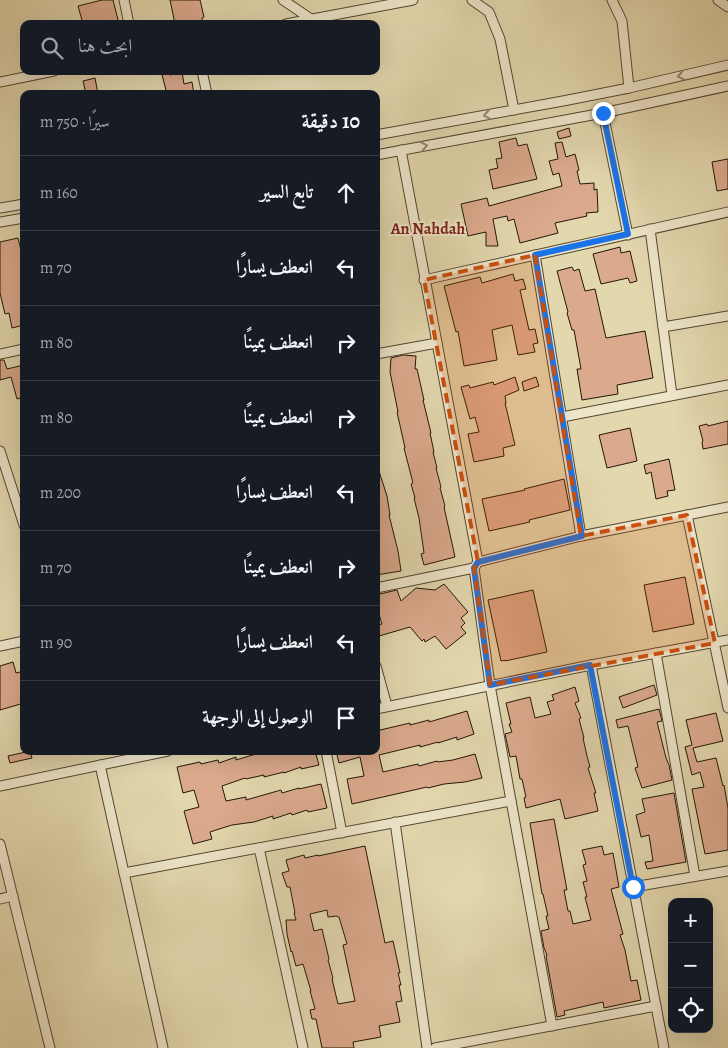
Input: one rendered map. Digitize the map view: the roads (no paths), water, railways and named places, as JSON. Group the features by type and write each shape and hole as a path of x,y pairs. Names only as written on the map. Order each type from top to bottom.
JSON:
{"street":[{"path":"124,0 128,20"},
{"path":"283,0 311,19"},
{"path":"306,20 412,0"},
{"path":"472,0 489,12 500,40 514,110"},
{"path":"612,0 622,20 629,88"},
{"path":"718,0 728,7"},
{"path":"380,134 629,88 728,64"},
{"path":"0,82 34,75"},
{"path":"203,75 206,90"},
{"path":"380,154 603,113 728,86"},
{"path":"603,113 628,234"},
{"path":"400,150 476,565 490,685 552,1026"},
{"path":"0,208 20,205"},
{"path":"424,280 727,213"},
{"path":"0,222 20,219"},
{"path":"650,230 672,395"},
{"path":"535,255 582,536"},
{"path":"663,328 728,316"},
{"path":"380,353 437,344"},
{"path":"0,354 20,350"},
{"path":"562,417 728,384"},
{"path":"0,451 20,513"},
{"path":"380,587 476,565 582,536 728,507"},
{"path":"687,515 728,708"},
{"path":"380,707 590,665 728,640"},
{"path":"0,646 20,642"},
{"path":"656,653 695,876"},
{"path":"590,665 664,1048"},
{"path":"380,681 387,706"},
{"path":"0,786 149,755"},
{"path":"327,755 342,833"},
{"path":"100,765 163,1048"},
{"path":"124,873 511,801"},
{"path":"395,822 427,1048"},
{"path":"0,844 50,1048"},
{"path":"259,848 303,1048"},
{"path":"633,887 728,871"},
{"path":"0,899 13,896"},
{"path":"435,1048 656,1006"}],"district":[{"name":"An Nahdah","path":"428,228"}]}
